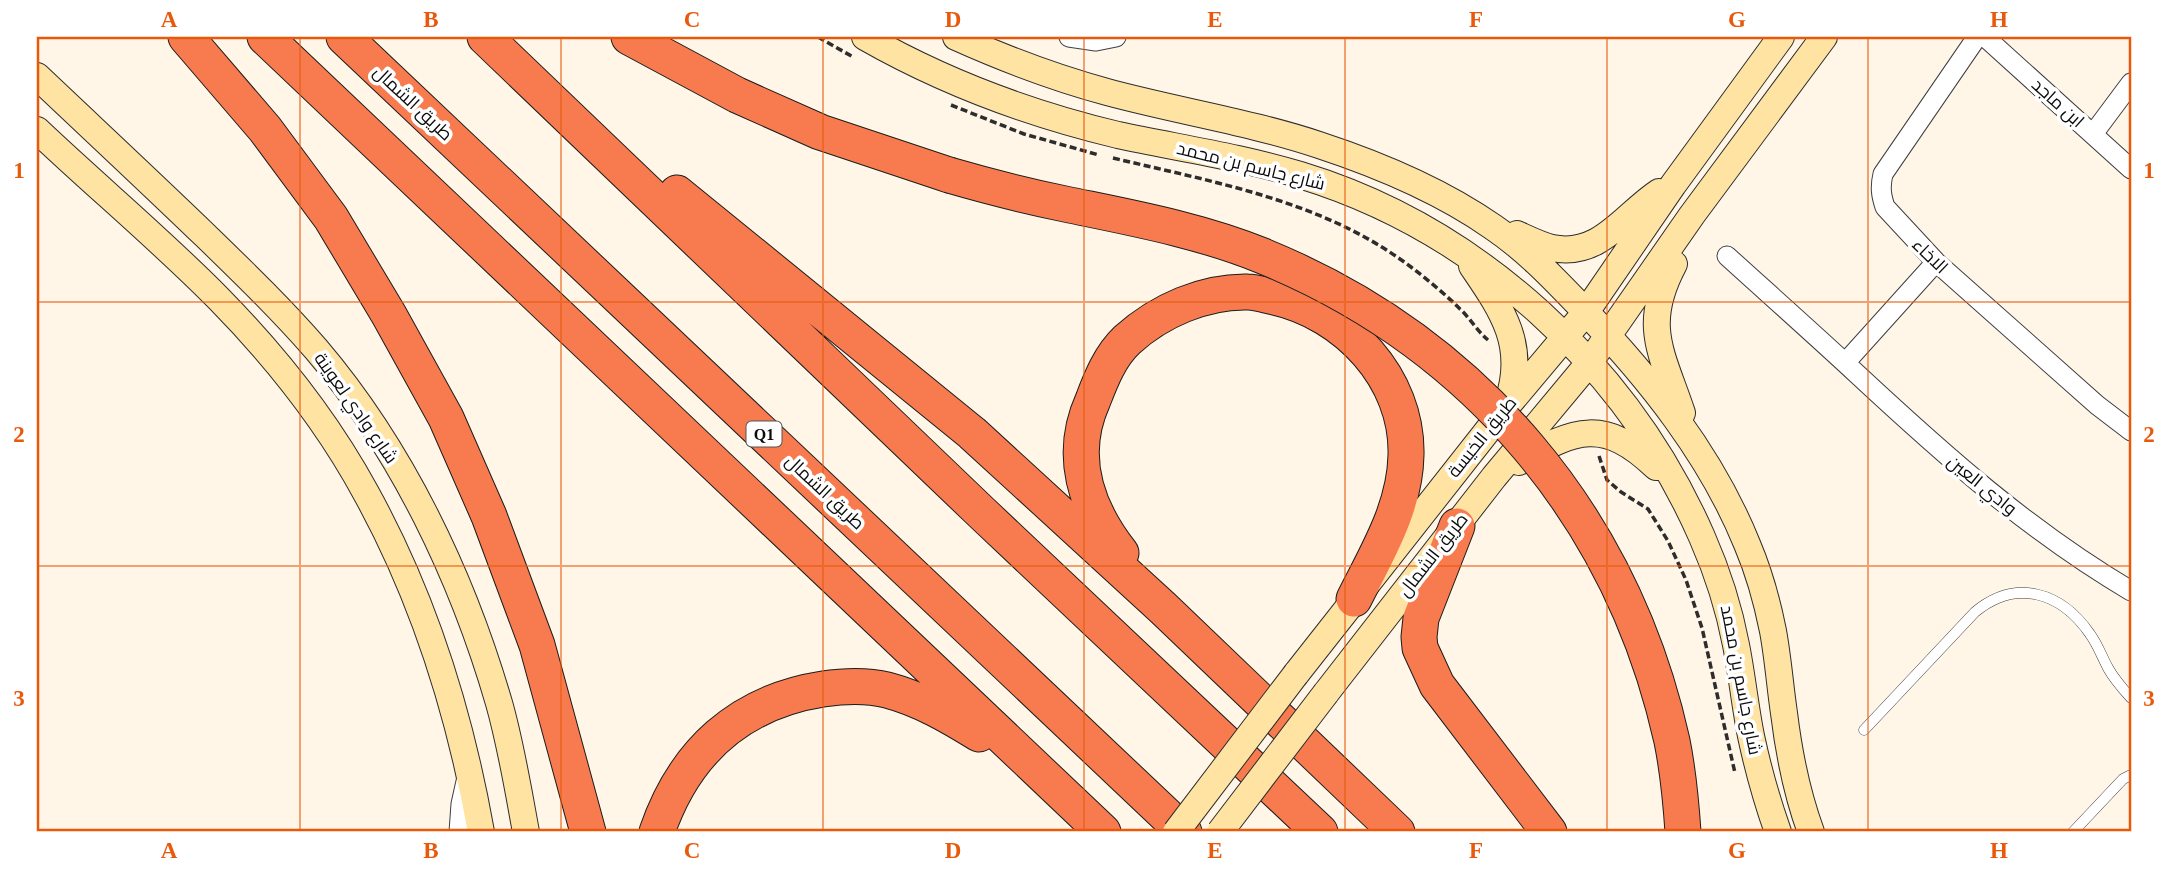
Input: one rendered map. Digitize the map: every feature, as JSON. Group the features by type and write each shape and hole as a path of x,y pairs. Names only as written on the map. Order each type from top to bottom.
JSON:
{"highway":[{"path":"186,37 265,129 331,218 446,418 489,516 537,645 587,830"},
{"path":"265,37 1103,832"},
{"name":"طريق الشمال","path":"344,37 1184,832"},
{"path":"485,37 972,504 1320,832"},
{"path":"629,37 737,95 820,132 1005,191 1191,231 1262,256 1317,281 1392,324 1451,370 1494,409 1537,456 1579,514 1617,583 1639,632 1656,682 1672,743 1683,832"},
{"path":"613,158 633,164 652,175 734,238 972,433 1163,608 1397,832"},
{"path":"1163,608 1112,542 1093,509 1084,486 1080,454 1087,411 1106,369 1126,342 1161,315 1202,297 1249,292 1295,302 1329,318 1353,337 1373,358 1390,386 1401,418 1406,453 1402,492 1387,533 1354,599"},
{"path":"1457,526 1421,618 1420,649 1437,685 1549,832"},
{"path":"657,832 672,795 686,772 716,736 755,710 783,698 833,687 885,690 916,700 957,721 1036,770"}],"main road":[{"name":"شارع جاسم بن محمد","path":"956,37 1087,86 1315,144 1360,159 1432,191 1490,225 1534,259 1609,336 1652,387 1708,466 1732,510 1758,574 1773,632 1796,784 1811,832"},
{"name":"طريق الخيسة","path":"1176,832 1354,599 1507,406 1586,312 1673,185 1781,37"},
{"path":"1609,336 1692,215 1824,37"},
{"name":"شارع جاسم بن محمد","path":"861,48 1023,108 1117,134 1258,163 1333,186 1424,228 1499,277 1537,309 1589,363 1637,423 1678,488 1708,550 1730,615 1752,741 1778,832"},
{"name":"شارع وادي لعوينة","path":"37,76 277,306 317,351 382,441 417,501 459,586 500,706 526,832"},
{"name":"شارع وادي لعوينة","path":"37,130 48,150 161,242 221,301 285,373 330,434 366,492 413,591 453,705 470,769 481,832"},
{"path":"1490,225 1554,248 1565,250 1586,247 1604,239 1644,202 1673,185"},
{"path":"1691,442 1660,355 1656,317 1664,282 1680,252 1692,215"},
{"path":"1462,251 1497,303 1514,343 1514,380 1507,406"},
{"name":"طريق الشمال","path":"1220,832 1494,477 1609,336"},
{"path":"1494,477 1557,440 1582,433 1594,433 1621,440 1633,447 1678,488"}],"street":[{"path":"1069,37 1096,41 1115,37"},
{"name":"الاخاء","path":"1977,37 1889,164 1883,174 1881,197 1892,217 1936,262 2097,405 2131,431"},
{"name":"ابن ماجد","path":"1985,37 2131,169"},
{"path":"2093,134 2131,83"},
{"name":"وادي العين","path":"1727,256 1937,449 2007,506 2075,556 2131,591"},
{"path":"1844,363 1936,262"},
{"path":"459,832 461,804 470,769"}],"lane":[{"path":"1864,730 1975,612 1993,599 2014,593 2025,592 2047,597 2074,616 2096,642 2113,677 2131,698"},
{"path":"2073,832 2123,779 2131,775"}],"path":[{"path":"818,37 861,48"},
{"path":"945,103 1059,145 1252,191 1317,214 1353,231 1409,265 1461,310 1492,342 1499,345 1514,343"},
{"path":"1594,433 1607,480 1620,492 1648,509 1668,541 1686,580 1702,628 1738,780"}]}
